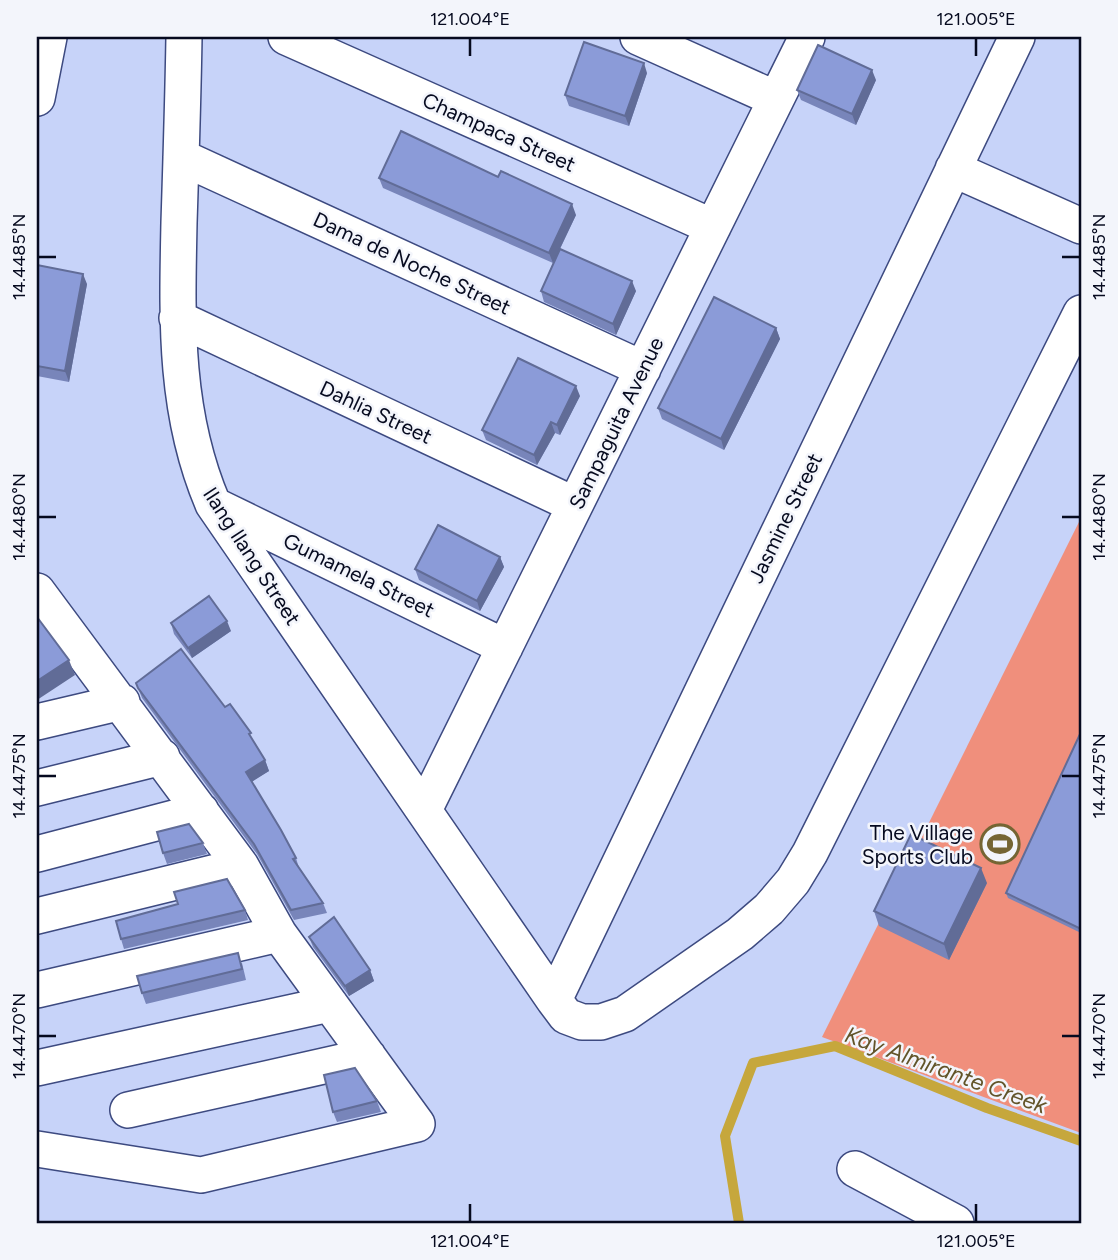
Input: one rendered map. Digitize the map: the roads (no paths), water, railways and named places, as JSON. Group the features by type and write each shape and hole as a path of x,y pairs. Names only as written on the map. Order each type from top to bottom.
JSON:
{"street":[{"path":"37,98 49,37"},
{"name":"Ilang Ilang Street","path":"184,37 177,318 186,416 197,466 213,504 554,1000 566,1016 582,1022 601,1022 625,1014 740,934 769,909 793,881 810,853 1081,313"},
{"name":"Champaca Street","path":"286,37 713,227"},
{"path":"638,37 776,99"},
{"name":"Sampaguita Avenue","path":"424,810 807,37"},
{"name":"Jasmine Street","path":"554,1000 1017,37"},
{"name":"Dama de Noche Street","path":"181,157 643,369"},
{"path":"953,169 1081,226"},
{"name":"Dahlia Street","path":"177,318 575,505"},
{"name":"Gumamela Street","path":"213,504 505,646"},
{"path":"37,591 122,702 241,866 279,934 417,1124 201,1175 37,1149"},
{"path":"37,722 122,702"},
{"path":"37,788 162,757"},
{"path":"37,854 201,811"},
{"path":"37,916 241,866"},
{"path":"37,989 279,934"},
{"path":"37,1068 330,1004"},
{"path":"128,1110 368,1056"},
{"path":"855,1169 956,1223"}],"waterway":[{"name":"Kay Almirante Creek","path":"739,1223 725,1136 753,1063 835,1046 987,1108 1081,1141"}],"place":[{"name":"The Village Sports Club","path":"1000,844"}]}
